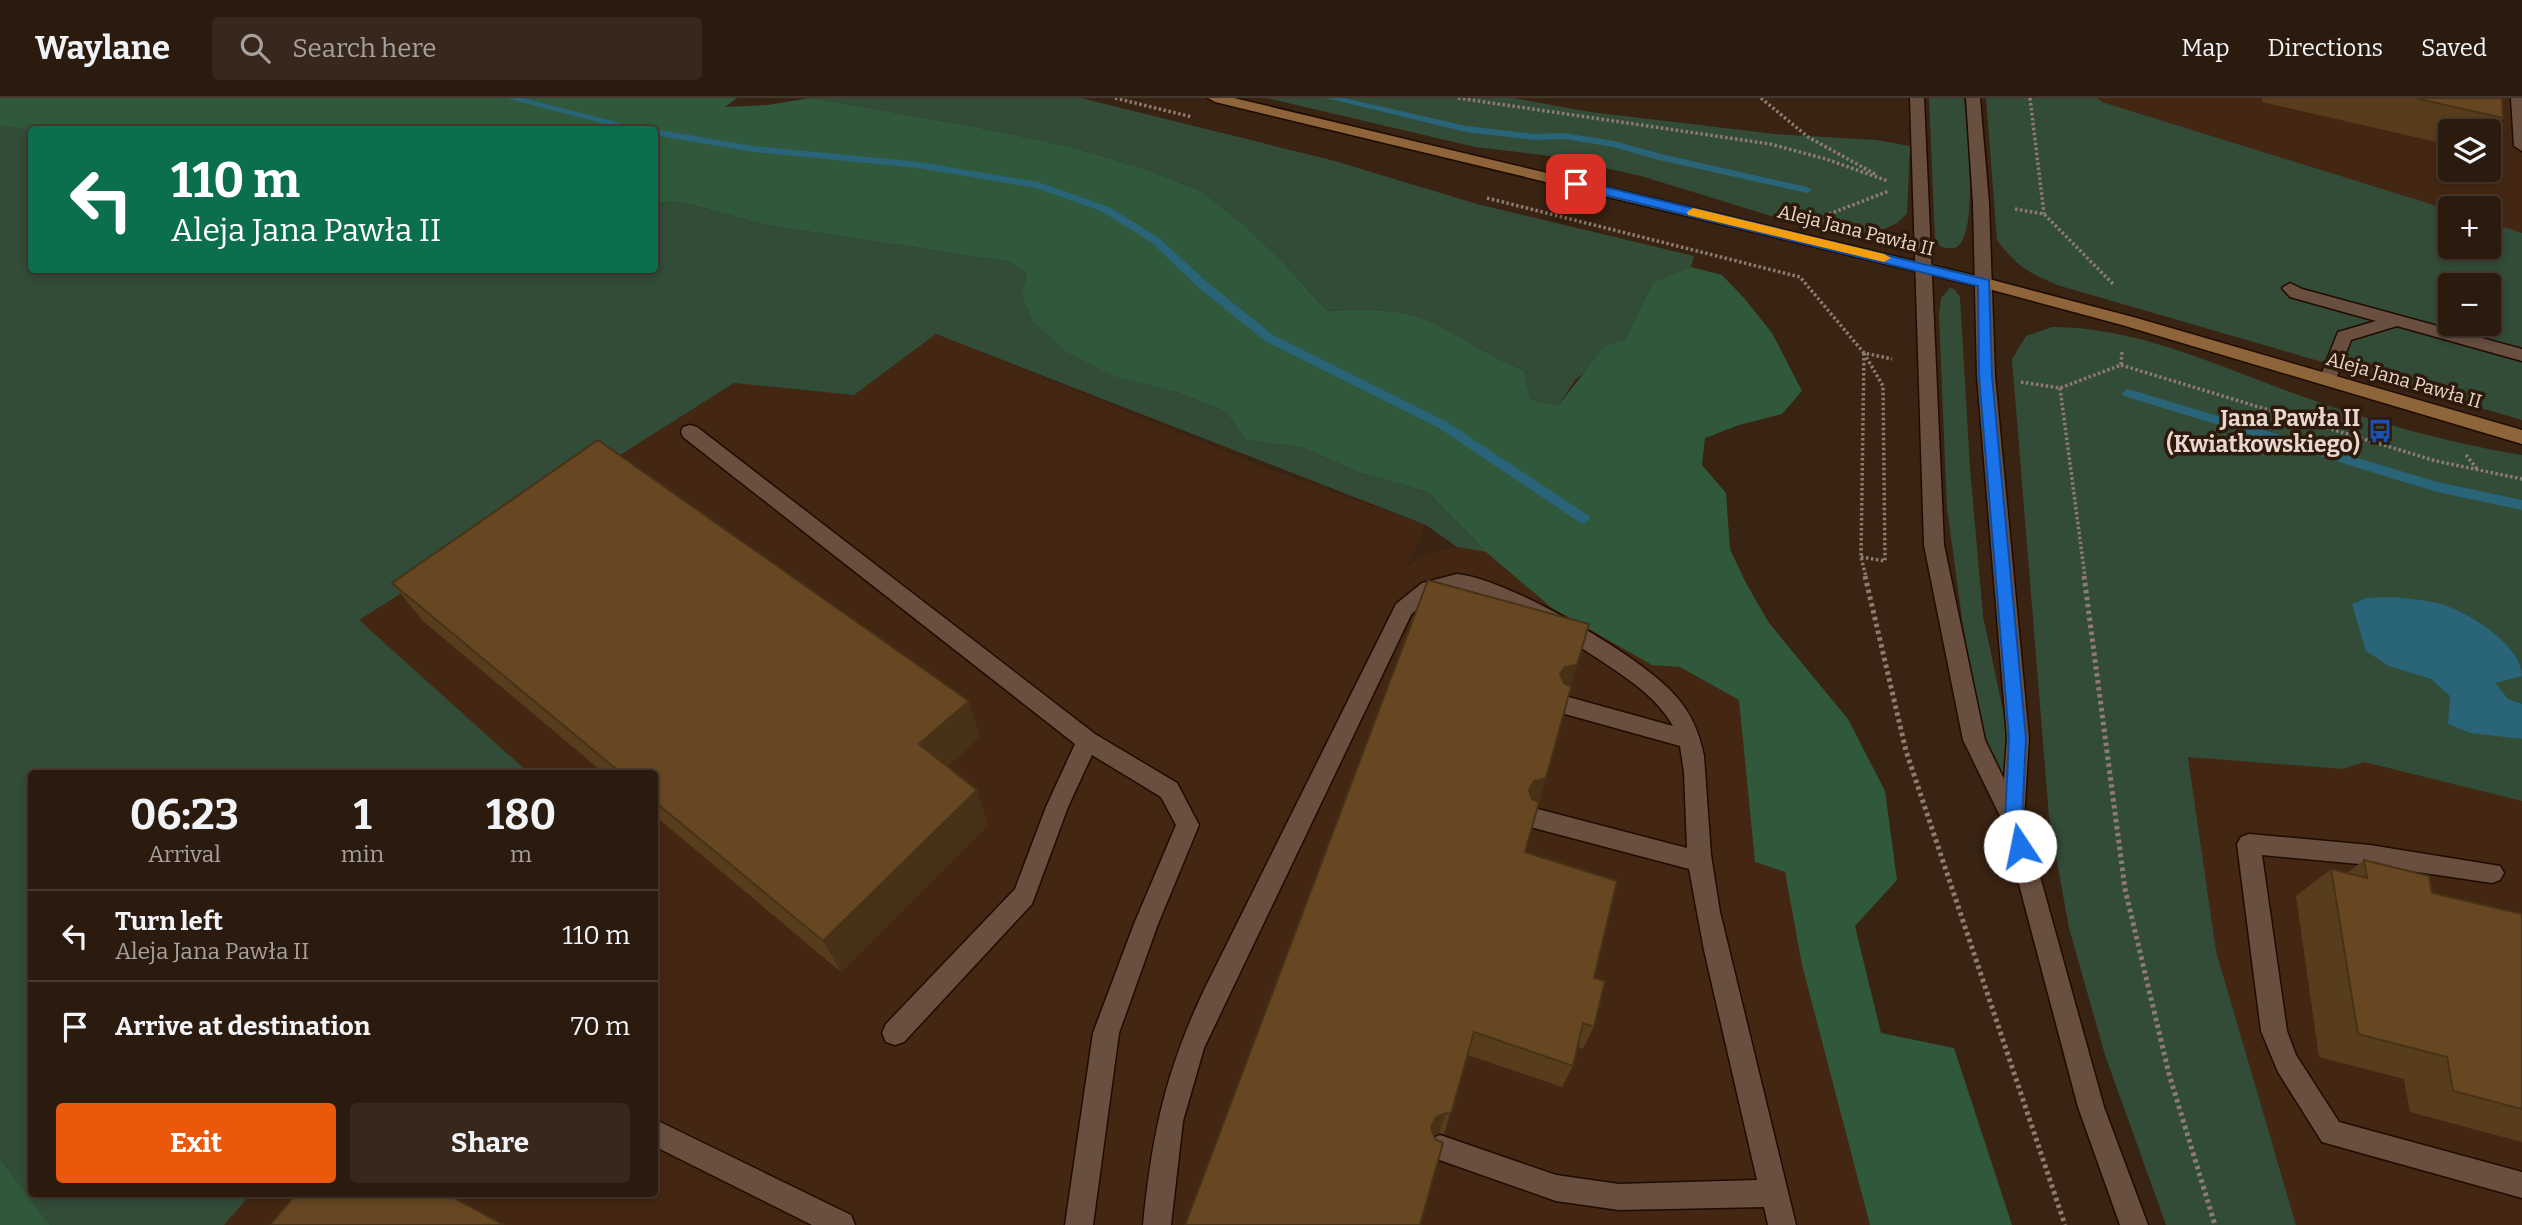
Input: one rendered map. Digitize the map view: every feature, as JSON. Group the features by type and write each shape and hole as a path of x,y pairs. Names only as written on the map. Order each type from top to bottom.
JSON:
{"street":[{"name":"Aleja Jana Pawła II","path":"1215,98 1985,283 2522,437"},
{"path":"1917,98 1934,545 1974,740 2013,820 2091,1107 2134,1225"},
{"path":"1973,98 1985,283 1986,376 2018,738 2013,820"},
{"path":"2518,98 2522,146"},
{"path":"2290,288 2296,293 2522,355"},
{"path":"2328,380 2344,337 2395,321"},
{"path":"690,432 1087,741 1169,790 1188,825 1146,924 1106,1033 1079,1225"},
{"path":"1157,1225 1164,1150 1178,1087 1199,1029 1403,610 1414,597 1433,585 1463,581 1508,597 1626,668 1658,691 1678,713 1691,740 1701,882 1782,1225"},
{"path":"1565,705 1691,740"},
{"path":"895,1033 1024,896 1056,807 1087,741"},
{"path":"1534,818 1699,861"},
{"path":"2492,873 2370,855 2249,844 2274,1031 2287,1063 2331,1133 2522,1185"},
{"path":"658,1134 841,1225"},
{"path":"1440,1149 1556,1188 1619,1197 1774,1193"}],"path":[{"path":"1458,98 1770,144 1826,159 1888,181 1808,137 1761,98"},
{"path":"2030,98 2044,214"},
{"path":"1861,557 1885,561 1884,386 1864,353 1861,557 1906,751 2065,1225"},
{"path":"2121,365 2436,461 2522,480"},
{"path":"2060,388 2124,889 2169,1074 2215,1225"}],"shaded area":[{"path":"2097,98 2522,98 2522,233 2501,226 2501,196 2438,196 2438,206 2102,102"},
{"path":"936,334 1269,469 1426,525 1407,567 1418,558 1457,547 1486,552 1552,608 1652,665 1680,667 1739,700 1755,862 1785,871 1802,965 1870,1225 224,1225 248,1197 658,1197 658,770 526,770 358,620 734,383 854,395"},
{"path":"2188,756 2343,769 2364,762 2522,801 2522,1225 2296,1225 2216,951"}],"green space":[{"path":"0,98 737,98 725,107 768,105 810,98 956,123 1068,146 1145,169 1201,191 1242,223 1281,260 1327,311 1398,312 1425,319 1524,370 1530,399 1558,406 1605,346 1625,340 1653,282 1691,267 1722,275 1772,333 1802,391 1782,414 1739,425 1705,438 1702,465 1726,493 1730,549 1746,583 1769,623 1848,719 1885,791 1897,880 1855,926 1881,1033 1954,1048 2012,1225 1870,1225 1802,965 1785,872 1755,862 1739,700 1680,667 1652,665 1552,608 1486,552 1428,492 1358,472 1301,447 1245,440 1226,412 1174,391 1113,376 1065,351 1033,321 1022,295 1026,273 1010,262 766,225 685,203 658,202 658,126 28,126 28,129 0,126"},
{"path":"810,98 1081,98 1335,161 1477,204 1694,256 1691,267 1653,282 1625,340 1575,380 1558,406 1530,399 1524,370 1425,319 1384,310 1327,311 1281,260 1242,223 1201,191 1145,169 1068,146 956,123"},
{"path":"1267,98 1513,98 1590,112 1775,134 1877,140 1910,146 1907,214 1897,223 1876,233 1835,232 1781,219 1641,176 1550,156 1475,147"},
{"path":"1929,98 1964,98 1970,200 1964,237 1954,248 1941,247 1935,238"},
{"path":"1986,98 2097,98 2102,102 2438,206 2438,259 2501,259 2501,226 2522,233 2522,420 2057,285 2038,277 2010,256 1997,240"},
{"path":"0,126 28,128 28,273 658,273 658,202 685,203 766,225 1010,262 1026,272 1022,295 1174,391 1226,412 1245,440 1301,447 1358,472 1428,492 1486,552 1457,547 1426,525 936,334 854,395 734,383 359,620 526,770 28,770 28,1196 0,1159"},
{"path":"1950,288 1960,297 1970,468 1983,616 2016,772 2012,777 2002,777 1990,768 1963,626 1947,508 1939,315 1941,298"},
{"path":"2052,327 2118,334 2150,342 2360,416 2440,438 2522,455 2522,801 2364,762 2343,769 2188,757 2216,951 2296,1225 2166,1225 2105,1055 2069,928 2049,817 2012,359 2026,336"},
{"path":"0,1159 50,1225 0,1225"},
{"path":"29,1197 248,1197 224,1225 50,1225"}],"water":[{"path":"2393,597 2453,608 2479,622 2504,642 2520,665 2522,676 2495,683 2508,699 2522,704 2522,739 2471,733 2448,724 2450,696 2431,679 2389,666 2366,651 2352,604 2367,598"}],"building":[{"path":"2415,98 2502,98 2503,118"},
{"path":"598,440 969,701 919,744 977,790 823,941 658,804 658,770 617,770 392,583"},
{"path":"1428,580 1589,624 1577,665 1565,667 1560,674 1564,683 1571,687 1546,778 1534,781 1529,790 1532,799 1539,802 1525,852 1617,881 1594,978 1605,981 1594,1027 1583,1023 1573,1066 1474,1032 1451,1114 1436,1117 1431,1127 1435,1139 1443,1143 1420,1225 1185,1225"},
{"path":"2364,860 2429,876 2432,893 2522,914 2522,1109 2453,1091 2447,1057 2358,1034 2331,869 2367,878"},
{"path":"293,1197 453,1197 504,1225 270,1225"}],"waterway":[{"path":"511,98 626,126"},
{"path":"1331,98 1466,129 1535,137 1564,136 1614,144 1659,157 1807,190"},
{"path":"658,133 753,149 919,165 1038,185 1105,209 1155,240 1203,285 1269,338 1443,425 1584,519"},
{"path":"2128,393 2437,487 2522,505"}],"slow traffic":[{"path":"1693,212 1884,258"}],"place":[{"name":"Jana Pawła II (Kwiatkowskiego)","path":"2380,431"}],"route":[{"path":"1576,184 1985,283 1986,376 2003,594 2018,738 2013,820 2020,846"}]}
